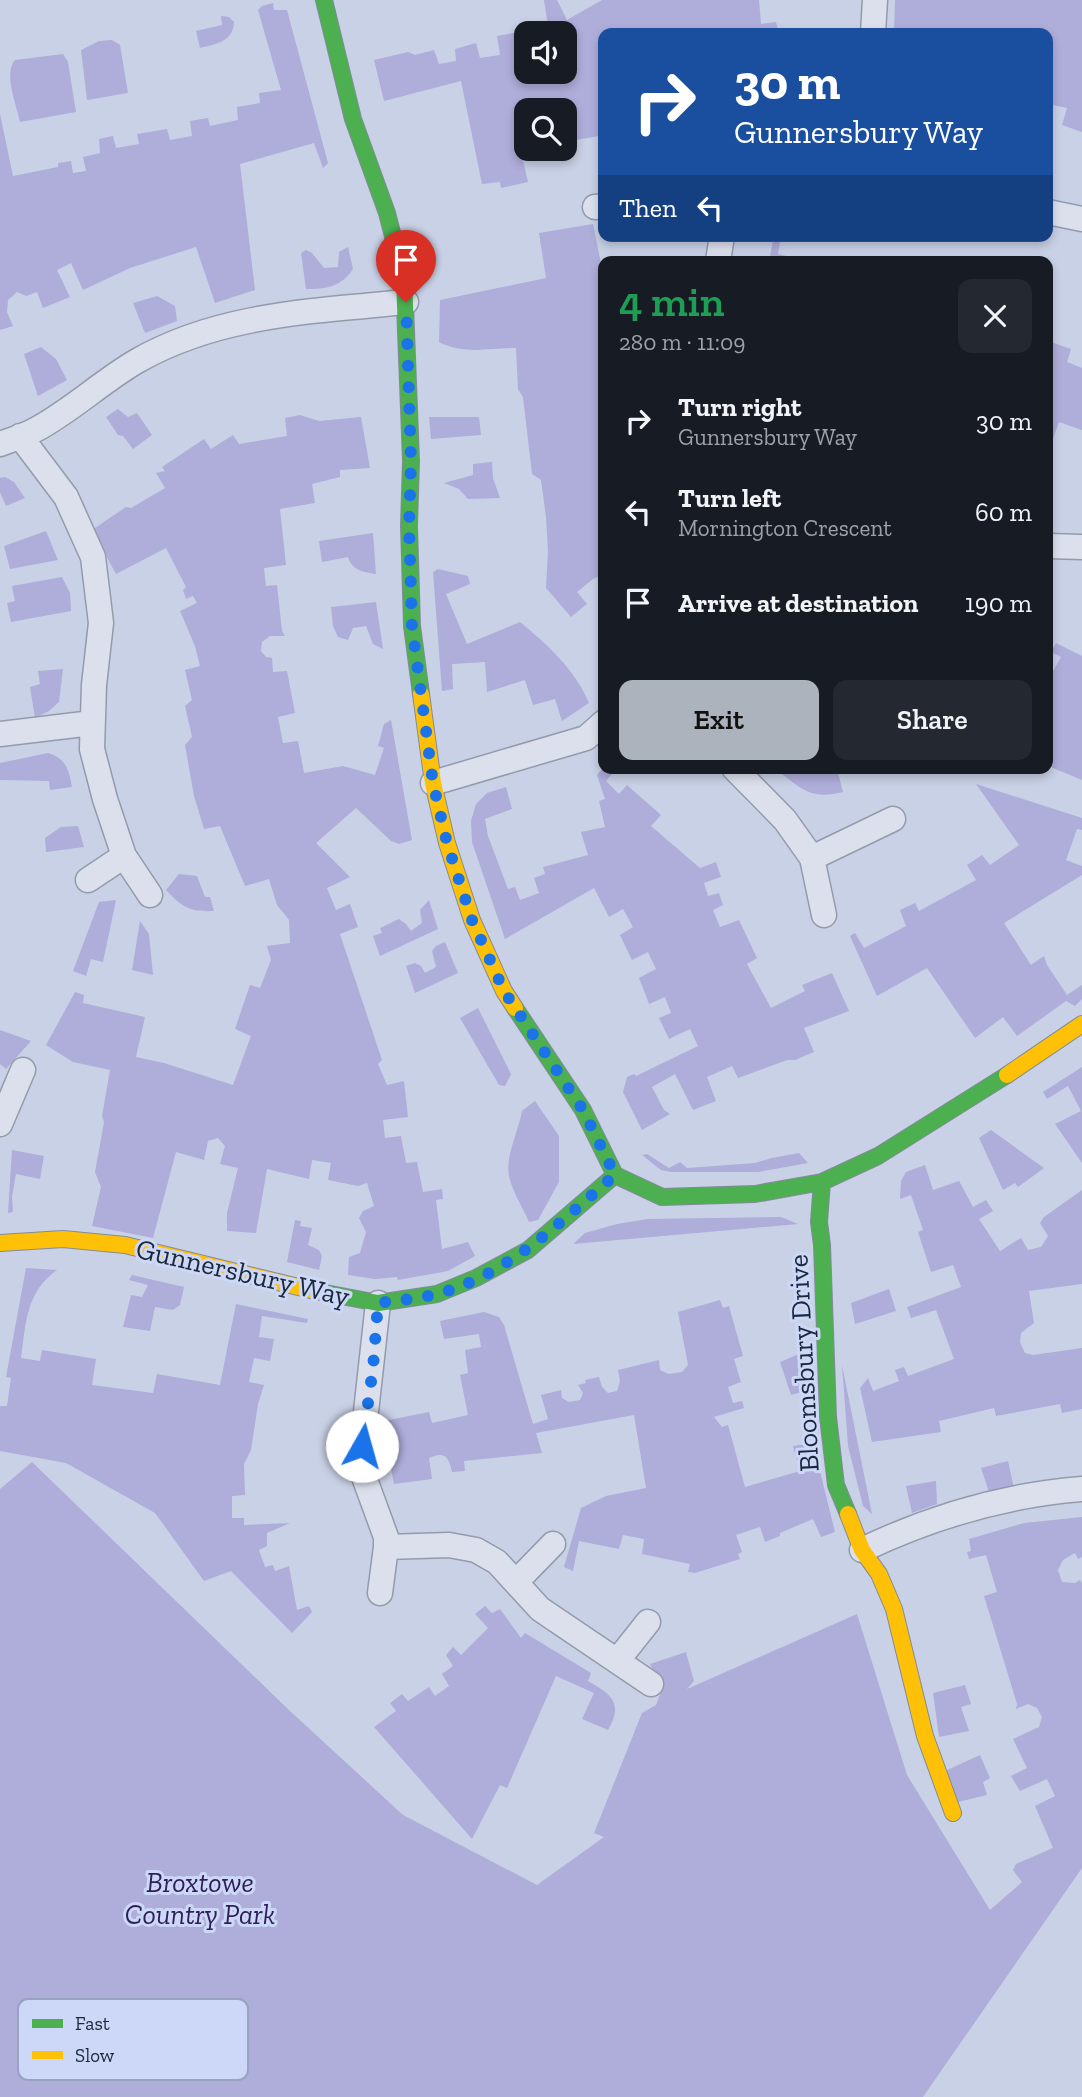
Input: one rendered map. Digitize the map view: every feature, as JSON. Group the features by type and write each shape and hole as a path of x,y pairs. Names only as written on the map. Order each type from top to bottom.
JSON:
{"street":[{"path":"324,0 353,119 390,225 404,279 411,461 409,526 412,626 433,783 447,843 472,920 504,991 583,1110 615,1175 662,1197 755,1194 822,1182 878,1156 990,1087 1082,1024"},
{"path":"873,28 875,0"},
{"path":"1053,213 1082,219"},
{"path":"150,895 124,856 92,749 101,623 93,557 65,498 10,440 35,430 137,361 192,336 236,323 294,313 406,302"},
{"path":"1053,546 1082,547"},
{"path":"0,734 92,723"},
{"path":"433,783 586,737 598,727"},
{"path":"740,774 785,820 813,858 824,915"},
{"path":"813,858 893,819"},
{"path":"88,880 124,856"},
{"path":"0,1124 23,1069"},
{"name":"Gunnersbury Way","path":"0,1242 63,1240 125,1245 284,1285 378,1303 437,1294 477,1278 528,1250 615,1175"},
{"name":"Bloomsbury Drive","path":"822,1182 819,1223 828,1417 836,1485 862,1550 879,1574 894,1609 925,1735 953,1813"},
{"path":"378,1303 360,1465 386,1537 380,1593"},
{"path":"862,1550 918,1527 996,1501 1082,1489"},
{"path":"516,1581 553,1544"},
{"path":"386,1547 449,1545 476,1550 497,1562 540,1609 651,1684"},
{"path":"617,1661 648,1622"}],"green space":[{"path":"544,0 557,0 567,20 602,0 759,0 761,24 776,22 778,28 598,28 598,136 577,140 577,98 514,98 514,161 523,161 528,182 501,188 500,182 482,184 461,81 384,101 374,60 408,52 415,55 434,50 439,64 456,61 455,49 476,43 480,58 500,55 497,36 514,33 514,84 577,84 577,21 547,21"},
{"path":"895,0 1082,0 1082,132 1062,125 1067,108 1053,105 1053,28 894,28"},
{"path":"273,3 274,10 287,10 328,163 323,168 314,143 240,164 255,290 215,303 196,247 130,268 83,290 71,263 57,270 70,297 43,308 37,292 26,296 17,292 8,300 7,312 13,326 0,330 0,114 13,176 58,167 58,163 71,161 73,173 86,171 83,157 100,153 99,139 113,136 116,148 139,144 137,134 167,129 170,140 192,136 190,121 208,118 210,126 238,120 237,107 260,103 259,93 281,90 258,10"},
{"path":"221,16 229,17 234,22 231,34 223,41 200,48 196,31 222,25"},
{"path":"112,40 120,45 128,93 87,100 81,50 99,41"},
{"path":"63,54 68,62 76,112 20,122 10,73 15,60"},
{"path":"593,224 600,256 598,577 577,592 587,604 571,617 546,588 546,517 541,480 532,474 523,397 518,389 516,348 467,350 439,342 440,300 546,278 539,233"},
{"path":"773,242 780,242 778,254 787,256 770,256"},
{"path":"348,247 353,269 344,280 333,286 306,289 301,253 306,250 312,253 324,268 338,267 339,252"},
{"path":"157,296 175,306 177,321 145,333 133,303"},
{"path":"1053,343 1071,349 1067,362 1082,368 1082,430 1059,422 1053,439"},
{"path":"41,347 56,359 67,380 38,396 24,354"},
{"path":"118,409 128,417 137,413 152,435 133,449 123,436 118,435 106,417"},
{"path":"300,415 319,421 361,417 370,468 340,470 340,477 312,484 315,503 280,509 286,565 264,568 266,586 277,585 282,631 285,636 270,636 262,642 261,651 266,657 272,658 273,672 287,671 295,713 278,717 283,743 298,741 304,773 343,766 375,775 384,748 378,746 384,724 391,720 412,840 399,844 391,841 356,808 316,843 350,877 327,888 336,910 350,904 358,927 340,934 382,1060 378,1064 387,1085 404,1081 408,1117 383,1120 385,1138 401,1136 406,1163 417,1162 423,1192 442,1189 443,1199 436,1200 442,1249 468,1242 475,1256 448,1271 398,1280 397,1277 375,1279 348,1275 349,1257 360,1253 366,1232 359,1218 363,1211 374,1206 367,1183 358,1186 328,1180 331,1163 312,1160 309,1179 267,1169 256,1233 227,1231 227,1213 238,1168 220,1164 225,1146 218,1138 208,1141 204,1160 176,1152 153,1238 92,1226 101,1187 95,1172 110,1070 73,1062 46,1045 75,992 84,995 83,1003 145,1017 136,1057 233,1085 251,1036 235,1029 250,985 260,988 271,960 267,946 290,943 289,920 277,905 269,879 245,886 220,826 204,829 194,796 185,745 192,737 185,706 192,700 185,670 200,666 195,646 180,611 197,603 193,596 186,599 183,590 186,587 166,548 116,574 92,530 126,507 131,508 165,488 156,473 165,471 162,467 204,439 211,449 233,435 239,444 287,436 285,418"},
{"path":"429,417 479,417 481,435 431,439"},
{"path":"492,462 493,478 500,498 468,499 459,489 444,483 473,475 473,464"},
{"path":"5,477 14,482 25,498 6,506 0,492 0,478"},
{"path":"46,531 58,560 10,569 4,546"},
{"path":"373,533 376,574 355,568 348,557 322,562 319,541"},
{"path":"438,569 468,576 470,584 446,594 467,644 520,622 560,659 577,680 589,703 562,721 555,699 533,705 525,680 487,692 485,662 452,664 453,689 442,691 433,572"},
{"path":"62,577 70,593 71,611 11,622 7,603 15,601 12,586"},
{"path":"376,602 383,649 373,644 366,626 353,628 348,640 338,637 333,626 331,607"},
{"path":"1056,643 1082,656 1082,780 1053,768 1053,671 1061,657 1053,653"},
{"path":"63,669 59,702 35,718 30,687 40,684 38,671"},
{"path":"48,753 59,758 66,766 72,787 50,790 49,781 0,780 0,763"},
{"path":"612,774 606,781 619,794 627,785 661,815 651,826 700,868 716,862 721,877 704,883 708,896 719,893 723,905 713,910 720,927 739,920 757,958 747,964 771,1008 805,991 802,985 832,973 849,1011 804,1028 814,1052 738,1078 732,1066 707,1077 716,1101 693,1110 675,1074 652,1087 664,1110 670,1114 642,1130 623,1092 627,1077 634,1074 636,1076 698,1046 690,1029 669,1039 659,1018 671,1013 665,997 649,1004 639,978 656,969 648,952 632,960 620,935 633,927 623,909 609,917 594,888 505,939 472,842 471,821 476,804 487,793 506,787 512,809 485,819 488,836 508,889 515,887 520,900 539,893 534,878 545,874 543,867 588,855 581,832 605,827 599,801 605,799 597,775"},
{"path":"782,774 838,774 843,792 817,794 797,785"},
{"path":"976,784 1082,818 1082,830 1077,829 1066,860 1082,866 1082,875 1004,923 1031,965 1044,956 1067,995 1082,985 1082,999 1075,1006 1066,1001 1017,1036 1003,1017 975,1038 927,968 877,996 850,936 855,933 864,948 906,926 900,910 915,903 919,911 976,880 967,865 982,855 990,865 1019,845"},
{"path":"78,826 84,847 46,852 45,838 61,827"},
{"path":"179,874 197,876 205,897 210,897 214,911 187,908 166,890"},
{"path":"116,900 103,962 91,959 86,976 73,971 99,902"},
{"path":"429,900 438,929 380,956 373,936 382,933 380,928 399,919 411,931 422,923 420,910"},
{"path":"140,921 149,934 153,975 132,970"},
{"path":"445,942 458,973 415,993 406,966 415,963 421,966 425,973 436,967 432,951"},
{"path":"478,1008 511,1074 505,1086 499,1085 460,1018"},
{"path":"0,1030 31,1041 6,1069 0,1064"},
{"path":"1082,1067 1082,1163 1055,1124 1081,1111 1068,1086 1047,1099 1043,1092"},
{"path":"535,1101 559,1136 559,1182 538,1220 529,1222 513,1188 508,1168 522,1111"},
{"path":"991,1130 1044,1168 1018,1187 1015,1183 1003,1190 979,1138"},
{"path":"12,1150 44,1156 40,1179 16,1174 12,1197 13,1212 8,1213"},
{"path":"799,1153 808,1163 758,1172 671,1172 661,1170 642,1155 647,1154 669,1168 680,1162 687,1168 755,1163"},
{"path":"925,1165 933,1190 959,1181 973,1207 986,1200 993,1211 979,1219 1000,1251 1021,1238 1028,1250 1041,1247 1048,1236 1040,1223 1044,1217 1082,1190 1082,1284 1029,1291 1034,1323 1021,1333 1020,1342 1025,1353 1033,1355 1082,1348 1082,1409 1062,1413 1060,1404 996,1416 994,1408 939,1421 941,1432 872,1442 860,1388 868,1378 873,1391 899,1381 895,1370 904,1367 908,1376 954,1359 936,1310 911,1318 907,1307 961,1287 953,1265 931,1272 918,1232 923,1230 911,1195 900,1199 901,1181 906,1172"},
{"path":"781,1217 798,1224 573,1244 585,1233 648,1219"},
{"path":"295,1220 301,1221 300,1226 312,1228 308,1245 319,1250 322,1256 319,1270 287,1262"},
{"path":"26,1268 57,1270 33,1298 26,1321 21,1358 40,1361 42,1350 96,1359 92,1385 153,1393 157,1374 220,1385 236,1304 308,1319 307,1323 262,1316 259,1337 274,1339 270,1361 254,1358 249,1382 264,1385 258,1404 251,1450 244,1464 245,1495 232,1496 232,1518 244,1518 244,1525 290,1523 267,1533 267,1546 259,1550 265,1567 273,1565 275,1571 289,1566 297,1610 309,1606 312,1612 292,1633 231,1571 204,1581 155,1513 66,1463 0,1451 0,1406 7,1406 11,1378 6,1377"},
{"path":"132,1275 184,1287 180,1305 173,1310 155,1307 150,1331 123,1327 131,1295 142,1297 148,1285 129,1280"},
{"path":"889,1289 896,1311 855,1324 851,1303"},
{"path":"720,1300 723,1308 729,1306 743,1356 734,1359 741,1382 728,1387 733,1403 742,1401 744,1408 714,1417 722,1427 728,1425 745,1487 800,1471 793,1446 813,1443 835,1532 821,1537 813,1519 765,1542 760,1527 736,1535 742,1552 738,1554 740,1559 695,1573 688,1572 690,1564 642,1554 644,1539 623,1535 619,1549 579,1541 573,1571 564,1567 581,1508 606,1496 646,1488 634,1415 536,1433 542,1453 464,1461 465,1471 452,1472 445,1456 434,1456 429,1458 432,1479 394,1484 384,1432 389,1420 429,1412 432,1423 468,1415 460,1375 468,1373 465,1350 481,1347 479,1334 444,1339 440,1321 484,1312 499,1317 504,1325 533,1424 548,1419 541,1395 561,1390 562,1398 569,1402 580,1400 583,1393 578,1385 586,1383 585,1380 599,1377 602,1387 608,1393 617,1391 620,1381 618,1370 659,1360 660,1370 669,1374 682,1372 688,1365 678,1312"},
{"path":"806,1351 805,1391 791,1395 780,1362"},
{"path":"842,1365 872,1514 863,1506 848,1446"},
{"path":"1008,1461 1014,1488 990,1495 981,1468"},
{"name":"Broxtowe Country Park","path":"32,1462 290,1711 403,1815 537,1885 604,1837 594,1833 642,1713 656,1705 662,1689 650,1664 686,1652 694,1681 687,1689 857,1614 907,1775 990,1910 1022,1882 1013,1870 1016,1864 1053,1848 1035,1806 1055,1796 1047,1779 1020,1791 1011,1776 1027,1768 1013,1739 1039,1727 1042,1717 1037,1708 1028,1704 1016,1709 1017,1704 984,1596 997,1592 986,1555 969,1559 969,1539 1024,1523 1082,1517 1082,1557 1078,1559 1075,1553 1063,1560 1058,1570 1062,1582 1075,1583 1080,1580 1082,1583 1082,1868 923,2097 0,2097 0,1489"},
{"path":"936,1481 937,1504 912,1513 906,1486"},
{"path":"485,1606 492,1613 500,1609 521,1638 525,1633 591,1673 588,1681 609,1695 615,1706 615,1713 608,1730 582,1719 594,1693 556,1676 507,1788 500,1785 472,1839 374,1727 396,1711 390,1703 402,1694 408,1701 429,1687 435,1696 449,1686 442,1674 453,1666 446,1655 453,1647 461,1655 488,1628 475,1614"},
{"path":"965,1685 971,1704 961,1707 969,1731 939,1737 933,1693"},
{"path":"980,1755 990,1778 983,1782 987,1795 958,1802 945,1771"}],"traffic: fast":[{"path":"324,0 353,119 387,213 404,279 411,461 409,526 412,626 421,694"},
{"path":"515,1008 583,1110 615,1175 662,1197 755,1194 822,1182 878,1156 1007,1075"},
{"path":"315,1291 378,1303 437,1294 476,1278 528,1250 615,1175"},
{"path":"822,1182 819,1222 828,1417 836,1485 848,1514"}],"traffic: slow":[{"path":"421,694 433,783 447,843 472,920 504,991 515,1008"},
{"path":"1007,1075 1082,1024"},
{"path":"0,1243 63,1239 125,1245 315,1291"},
{"path":"848,1514 862,1550 879,1574 894,1609 925,1736 953,1813"}],"route":[{"path":"362,1446 373,1368 378,1303 437,1294 477,1278 528,1250 615,1175 583,1110 504,991 472,920 447,843 433,783 412,626 406,302"}]}
